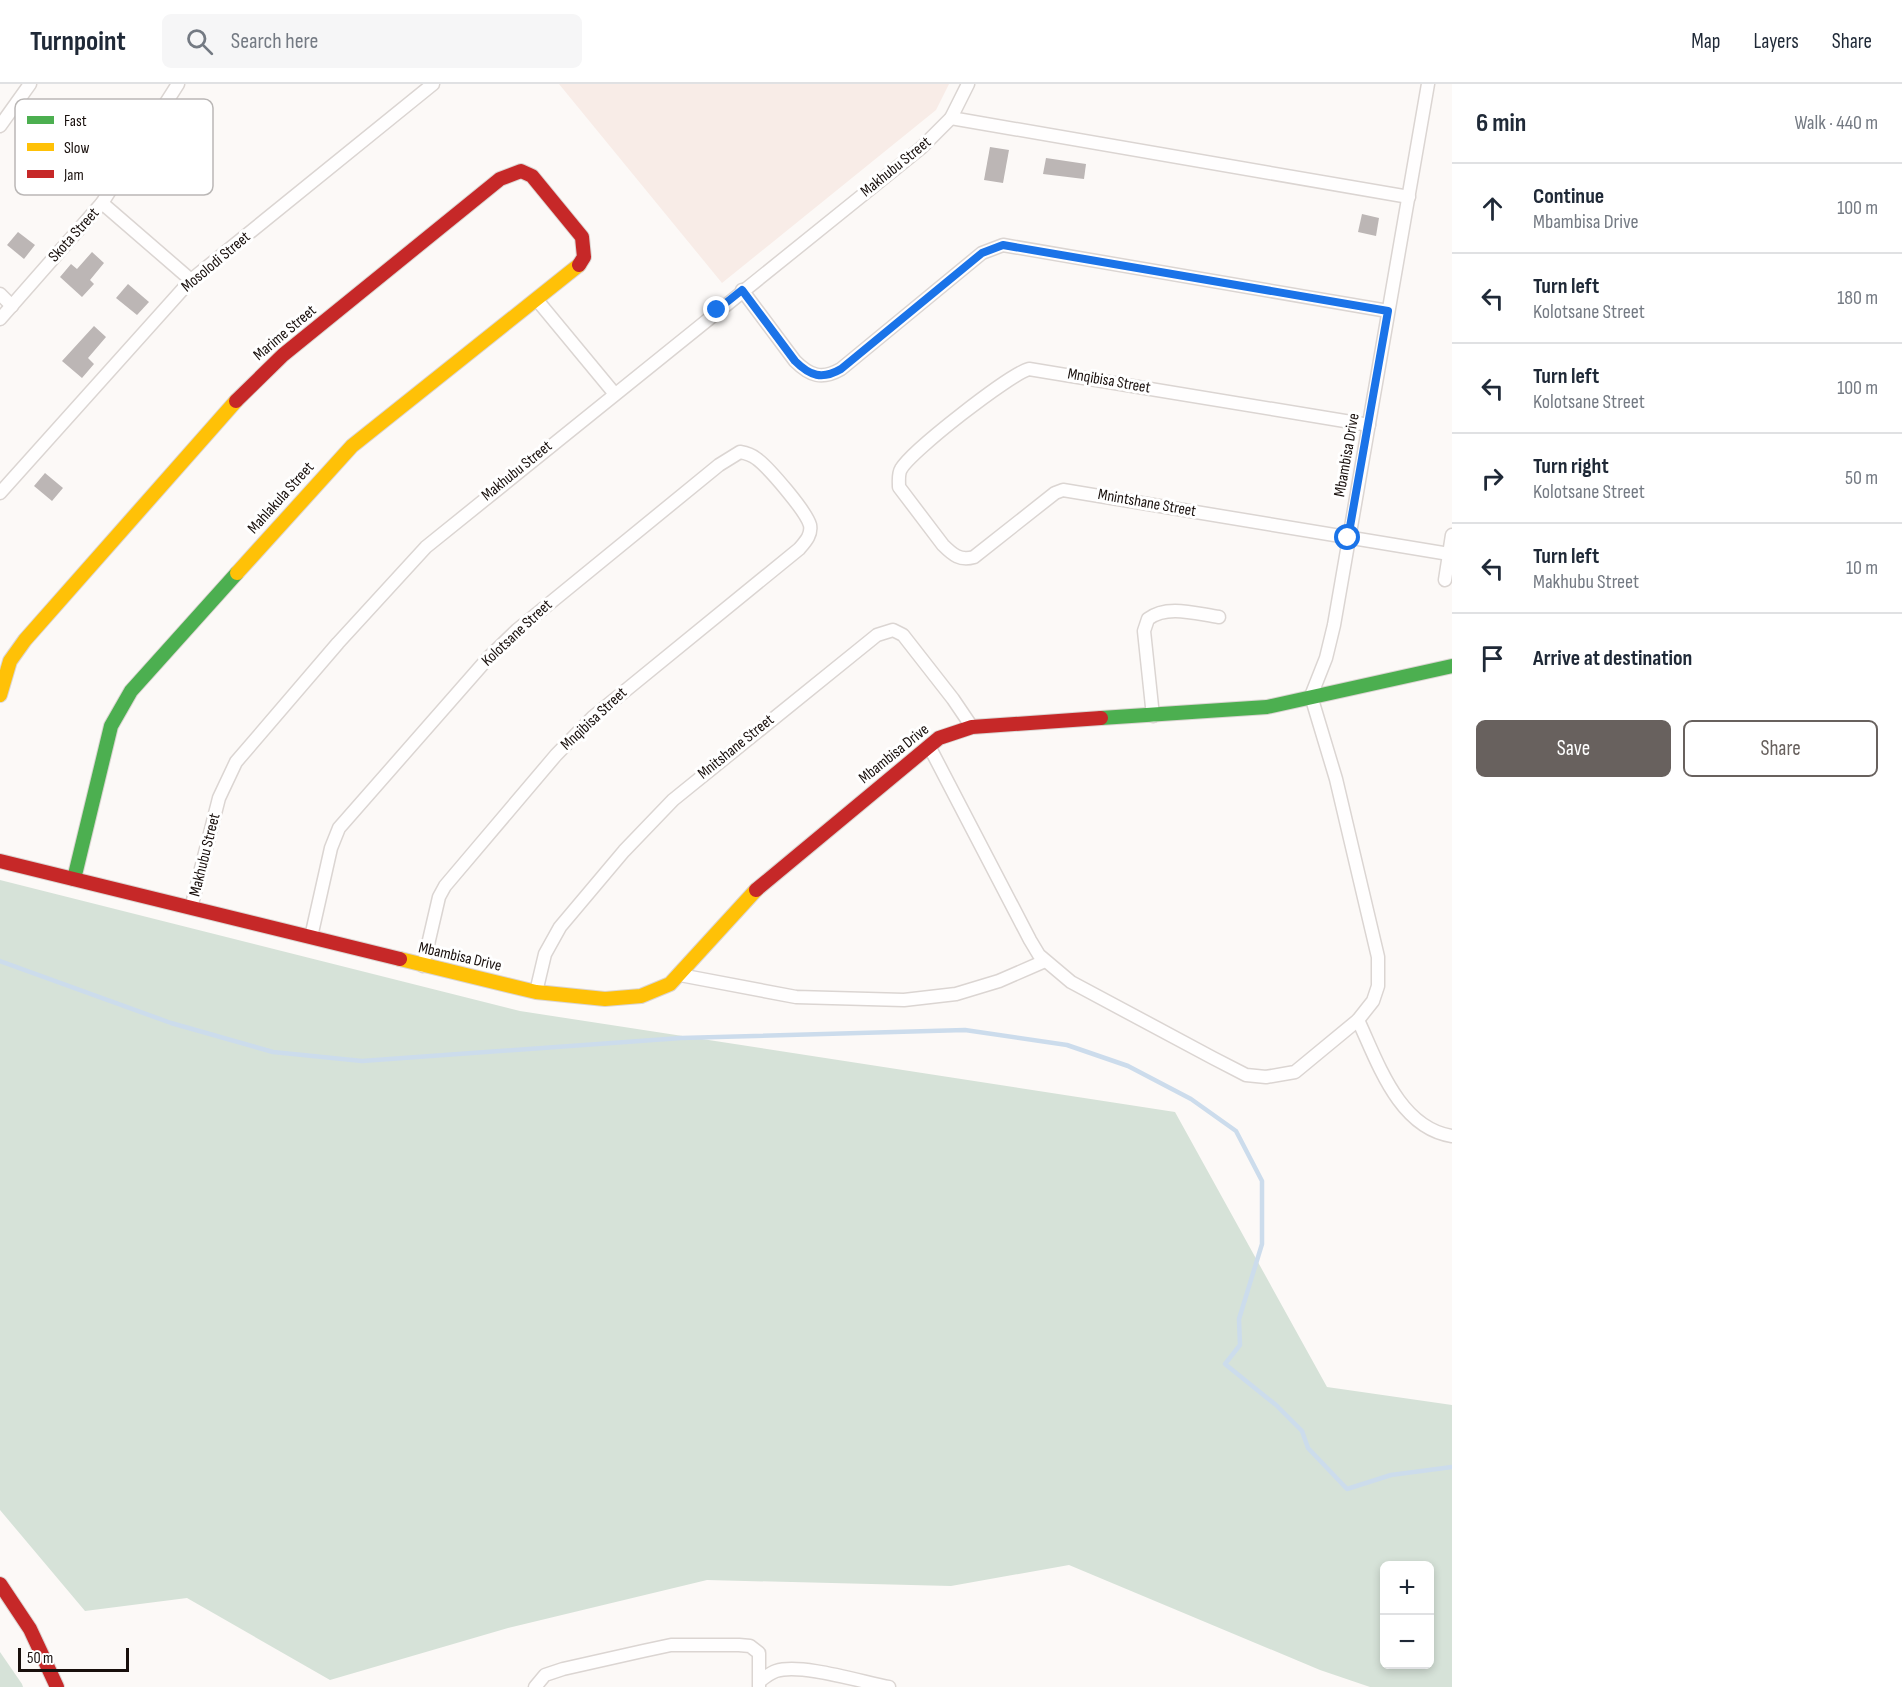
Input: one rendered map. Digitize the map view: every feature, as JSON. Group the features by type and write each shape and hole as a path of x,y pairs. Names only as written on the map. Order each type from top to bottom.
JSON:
{"street":[{"path":"19,99 30,84"},
{"name":"Skota Street","path":"168,99 178,84"},
{"name":"Mosolodi Street","path":"0,493 190,280 433,84"},
{"name":"Makhubu Street","path":"191,908 219,798 230,773 250,745 417,555 614,393 921,148 951,118 968,84"},
{"name":"Mbambisa Drive","path":"0,861 536,992 564,996 632,997 660,991 680,975 756,890 929,746 949,733 972,727 1267,707 1311,696 1329,647 1428,84"},
{"path":"0,126 15,105"},
{"path":"951,118 1409,197"},
{"name":"Marime Street","path":"0,695 10,661 25,640 248,387 283,355 500,179 520,171 532,176 585,243 584,257 578,266 537,300"},
{"name":"Skota Street","path":"0,319 107,195"},
{"path":"102,203 190,280"},
{"path":"742,290 795,361 818,376 832,374 841,369 982,253 1003,245 1388,311"},
{"path":"0,294 12,306"},
{"path":"537,300 614,393"},
{"name":"Mahlakula Street","path":"74,879 111,726 131,691 352,446 537,300"},
{"name":"Mnqibisa Street","path":"899,487 900,469 916,453 1008,379 1029,369 1369,425"},
{"name":"Kolotsane Street","path":"311,937 331,848 339,828 489,657 537,612 733,455 747,453 759,460 804,513"},
{"name":"Mnintshane Street","path":"899,487 943,545 951,553 966,559 974,557 1055,493 1064,490 1449,554"},
{"name":"Mnqibisa Street","path":"423,966 439,897 454,872 556,755 593,717 799,549 810,533 810,524 804,513"},
{"path":"1445,580 1452,535"},
{"path":"1153,716 1144,631 1148,619 1161,611 1170,610 1219,617"},
{"name":"Mnitshane Street","path":"536,992 545,954 555,934 624,851 673,800 878,635 892,630 903,635 972,727"},
{"path":"929,746 1030,940 1045,961 1071,982 1246,1075 1277,1077 1295,1072 1358,1020 1373,1001 1378,986 1378,957 1336,779 1311,696 1452,666"},
{"path":"680,975 796,997 904,1000 956,994 999,981 1045,961"},
{"path":"1358,1020 1386,1079 1414,1118 1424,1127 1452,1136"},
{"path":"0,1584 30,1629 57,1687"},
{"path":"536,1687 545,1675 563,1669 671,1646 750,1646 759,1653 760,1684"},
{"path":"760,1684 774,1672 796,1670 889,1687"}],"shaded area":[{"path":"559,84 949,84 936,110 722,283"},
{"path":"0,880 520,1011 1175,1112 1327,1387 1452,1405 1452,1687 1370,1687 1320,1670 1069,1565 951,1586 707,1580 508,1628 330,1680 187,1598 85,1611 0,1510"},
{"path":"0,1652 22,1684 23,1687 0,1687"}],"building":[{"path":"990,147 1009,150 1003,183 984,180"},
{"path":"1046,158 1086,164 1084,179 1043,174"},
{"path":"1362,214 1379,218 1376,236 1358,232"},
{"path":"18,232 35,245 24,259 7,245"},
{"path":"92,252 104,263 90,280 94,284 82,297 60,277 71,264 77,269"},
{"path":"128,284 149,302 137,315 116,298"},
{"path":"94,326 106,337 88,358 94,364 82,378 62,361"},
{"path":"45,473 63,488 52,501 34,486"}],"waterway":[{"path":"0,961 171,1023 273,1052 362,1061 681,1038 965,1030 1067,1045 1128,1066 1191,1099 1236,1131 1262,1181 1262,1244 1239,1319 1240,1345 1225,1364 1276,1405 1302,1431 1308,1448 1347,1489 1391,1475 1452,1467"}],"traffic: fast":[{"path":"74,879 111,726 131,691 237,573"},
{"path":"1101,718 1267,707 1452,666"}],"traffic: slow":[{"path":"237,573 352,446 579,265"},
{"path":"0,695 10,661 25,640 236,401"},
{"path":"400,959 536,992 605,999 641,996 670,984 756,890"}],"traffic: jam":[{"path":"236,401 283,355 500,179 521,171 532,176 582,237 584,257 579,265"},
{"path":"756,890 939,738 972,727 1101,718"},
{"path":"0,861 400,959"},
{"path":"0,1584 30,1629 57,1687"}],"route":[{"path":"717,310 742,290 795,361 813,375 818,376 832,374 841,369 982,253 1003,245 1388,311 1348,538"}]}
